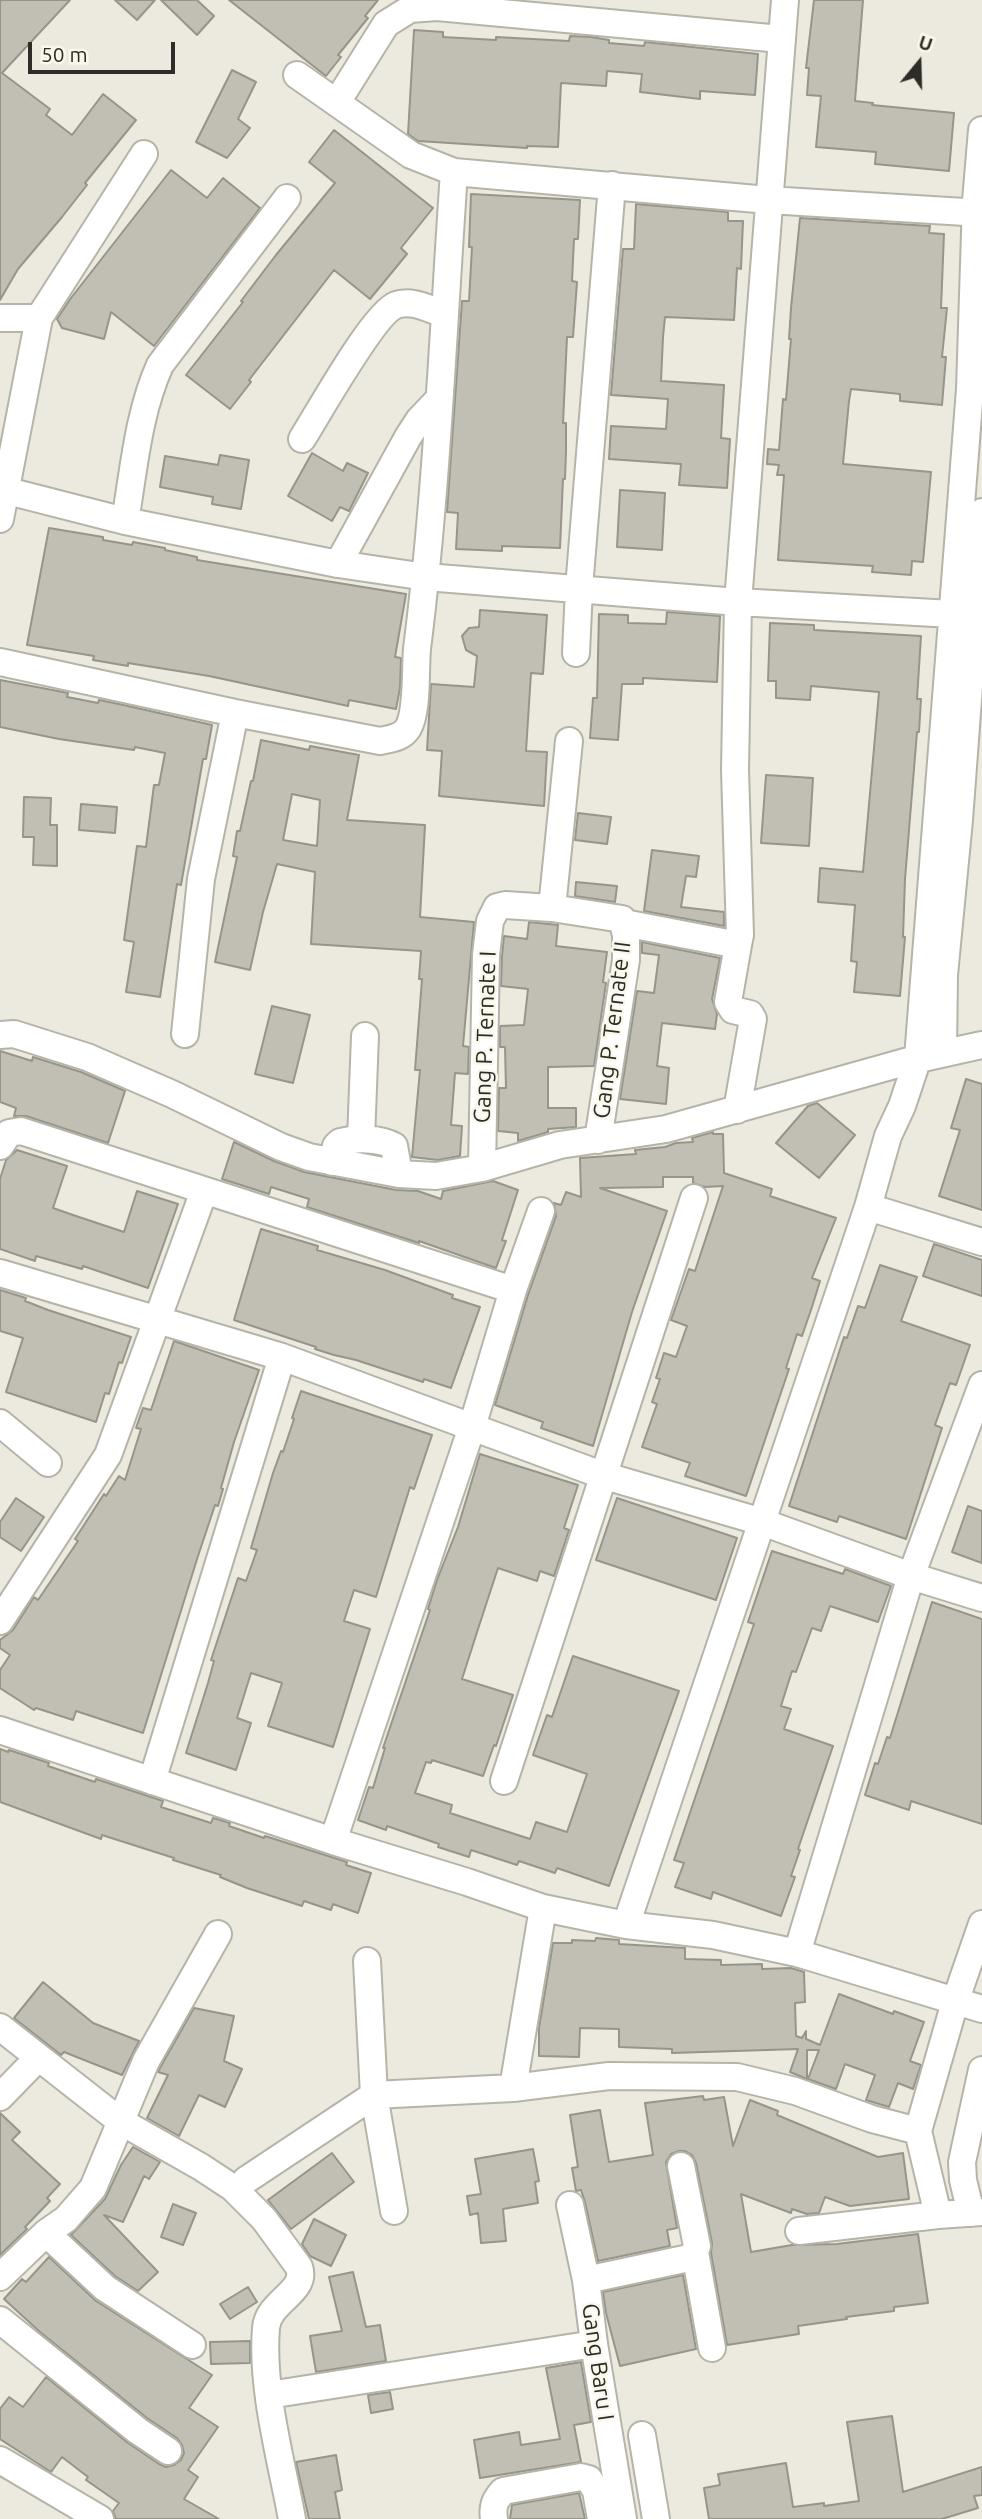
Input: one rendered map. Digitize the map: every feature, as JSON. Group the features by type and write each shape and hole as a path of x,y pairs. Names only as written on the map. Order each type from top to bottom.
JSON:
{"street":[{"path":"737,1110 753,1019 750,1014 733,1010 728,1002 740,935 735,769 738,602 785,0"},
{"path":"337,102 386,24 410,9 574,9 782,39"},
{"path":"297,75 411,155 454,172 768,200 979,213"},
{"path":"626,1925 868,1207 888,1136 922,1058 944,975 959,820 969,616 970,389 982,130"},
{"path":"0,519 3,489 39,318 144,153"},
{"path":"0,662 380,741 396,738 407,729 412,716 426,577 454,172"},
{"path":"576,653 612,185"},
{"path":"125,521 144,409 160,365 287,198"},
{"path":"303,439 362,343 386,312 393,306 406,302 444,314"},
{"path":"0,317 39,318"},
{"path":"338,564 408,437 419,420 438,400"},
{"path":"3,489 125,521 338,564 426,577 738,602 969,616"},
{"path":"969,616 982,512"},
{"path":"185,1034 201,878 235,713"},
{"path":"569,741 552,908 738,945"},
{"name":"Gang P. Ternate I","path":"482,1168 486,955 490,921 497,907 505,905 552,908"},
{"name":"Gang P. Ternate II","path":"598,1140 626,960 623,921"},
{"path":"0,1035 14,1034 87,1057 172,1094 281,1147 332,1162 399,1174 436,1175 482,1168 560,1145 666,1129 922,1058 982,1045"},
{"path":"361,1139 365,1036"},
{"path":"0,1146 9,1133 21,1131 513,1290"},
{"path":"332,1162 336,1146 340,1142 361,1139 390,1144 394,1146 399,1174"},
{"path":"0,1621 108,1455 204,1191"},
{"path":"504,1781 694,1198"},
{"path":"868,1207 982,1242"},
{"path":"333,1841 472,1427 513,1290 541,1211"},
{"path":"0,1273 282,1357 602,1475 762,1522 911,1576 982,1598"},
{"path":"152,1781 282,1357"},
{"path":"797,1953 911,1576 982,1385"},
{"path":"0,1423 48,1462"},
{"path":"0,1730 543,1908 626,1925 713,1935 797,1953 982,2009"},
{"path":"513,2088 543,1908"},
{"path":"938,2215 918,2132 955,2002 982,1924"},
{"path":"0,2277 46,2233 66,2219 93,2188 146,2061 218,1934"},
{"path":"367,1961 374,2095 394,2211"},
{"path":"0,2027 120,2121 233,2188 264,2219 299,2267 302,2274 297,2287 270,2314 266,2325 265,2346 269,2395 292,2519"},
{"path":"0,2097 38,2058"},
{"path":"799,2231 976,2213 963,2180 962,2162 982,2070"},
{"path":"246,2180 374,2095 513,2088 609,2076 737,2077 795,2091 872,2119 918,2132"},
{"path":"681,2166 712,2348"},
{"name":"Gang Baru I","path":"570,2205 586,2280 623,2519"},
{"path":"46,2233 104,2288 192,2346"},
{"path":"586,2280 689,2258 695,2252"},
{"path":"0,2320 138,2431 168,2451"},
{"path":"269,2395 594,2344"},
{"path":"642,2435 656,2519"},
{"path":"0,2460 100,2519"},
{"path":"494,2519 492,2508 503,2491 581,2477 589,2479 596,2491 601,2519"}],"building":[{"path":"0,0 70,0 2,73 50,109 46,115 72,135 103,94 136,120 85,183 87,185 62,217 18,269 0,300"},
{"path":"115,0 155,0 137,20"},
{"path":"161,0 197,0 214,16 197,35"},
{"path":"229,0 378,0 326,76"},
{"path":"814,0 863,0 855,101 954,113 949,171 875,164 876,152 816,147 821,96 807,95 809,68 806,68"},
{"path":"414,30 443,32 443,37 496,40 496,37 569,41 570,36 591,37 609,40 609,43 644,46 645,42 758,54 755,95 700,91 700,99 640,92 642,74 607,71 606,86 561,83 558,147 527,148 418,141 408,134"},
{"path":"232,70 256,82 238,119 250,128 227,158 196,142"},
{"path":"334,130 433,208 401,248 407,254 370,299 334,270 249,380 251,382 230,409 186,375 276,255 335,183 309,162"},
{"path":"171,170 207,198 223,178 260,208 154,346 111,312 104,339 62,328 57,319 71,298"},
{"path":"471,194 580,200 578,239 574,239 572,281 577,282 573,337 567,337 563,423 566,423 566,452 560,548 502,546 502,551 456,549 458,513 447,512 462,301 469,301"},
{"path":"636,204 728,212 728,221 743,221 741,269 737,268 734,320 665,317 663,337 661,381 724,385 721,438 730,439 727,488 679,485 681,464 609,459 611,426 666,429 668,399 611,395 623,249 634,249"},
{"path":"800,218 930,226 929,233 944,234 941,308 947,308 942,357 946,357 942,405 900,401 900,394 851,389 849,401 843,464 931,472 923,562 912,561 911,575 872,572 873,566 778,560 784,475 777,475 779,465 767,464 768,449 779,450 783,399 786,400"},
{"path":"312,453 343,471 347,463 368,473 349,511 340,507 332,521 288,496"},
{"path":"220,455 249,460 241,509 212,504 213,497 160,487 165,456 218,465"},
{"path":"620,490 665,493 662,550 617,547"},
{"path":"49,528 132,545 133,542 165,548 197,557 197,560 406,594 395,657 401,658 396,709 349,700 348,706 209,676 128,663 128,666 93,660 94,656 27,645"},
{"path":"480,610 547,615 543,674 531,673 526,751 547,752 544,806 439,796 442,751 427,750 431,684 474,687 477,656 466,650 462,636 469,628 479,627"},
{"path":"667,612 720,616 717,682 643,678 643,684 622,684 618,740 590,738 593,698 597,698 599,614 628,615 628,623 666,624"},
{"path":"770,623 814,625 814,630 921,636 917,699 921,699 905,879 905,937 900,996 854,992 857,962 851,961 855,905 818,902 820,868 863,872 879,692 811,686 810,700 776,698 776,681 768,681"},
{"path":"0,680 68,693 67,697 98,703 99,700 212,725 206,759 203,759 181,885 177,884 160,997 126,992 134,942 124,940 137,846 146,847 154,785 159,785 165,753 59,739 0,727"},
{"path":"261,740 309,750 310,746 359,755 347,820 425,825 420,917 474,922 463,1046 469,1047 468,1074 455,1073 451,1125 462,1126 460,1156 438,1160 412,1157 420,1070 415,1070 422,979 419,979 421,951 311,944 315,872 277,864 250,970 215,962 237,857 233,856 237,831 240,831","holes":["292,794 320,800 317,846 283,840"]},
{"path":"766,775 813,778 809,846 761,843"},
{"path":"24,797 51,798 50,825 57,825 57,866 33,865 34,837 23,837"},
{"path":"81,804 117,807 115,833 79,830"},
{"path":"578,813 611,817 607,844 575,840"},
{"path":"652,850 699,856 696,877 686,876 681,907 724,912 724,926 644,911"},
{"path":"576,882 617,886 615,902 575,896"},
{"path":"529,922 558,925 556,946 607,952 603,982 606,983 594,1066 548,1067 548,1108 576,1108 576,1127 548,1129 548,1132 518,1141 518,1133 498,1131 499,1088 506,1088 505,1047 500,1047 500,1026 524,1025 528,989 501,986 502,956 504,936 527,939"},
{"path":"642,942 720,958 712,999 717,1014 715,1029 662,1023 657,1066 669,1068 666,1104 620,1099 637,991 654,993 659,955 642,953"},
{"path":"272,1006 310,1015 293,1083 255,1074"},
{"path":"0,1051 32,1061 33,1057 81,1072 125,1091 108,1143 26,1116 14,1116 16,1108 0,1102"},
{"path":"966,1079 982,1084 982,1210 939,1196 960,1130 951,1128"},
{"path":"817,1103 855,1135 819,1178 776,1143 808,1106"},
{"path":"713,1132 723,1134 724,1173 772,1189 770,1196 836,1218 812,1278 820,1281 812,1307 802,1336 797,1334 786,1368 789,1369 746,1496 685,1476 690,1463 642,1447 657,1404 652,1402 660,1379 656,1378 664,1353 676,1357 687,1326 671,1320 689,1269 695,1271 723,1186 705,1187 693,1183 693,1177 663,1177 663,1187 600,1188 667,1211 632,1312 593,1446 541,1428 543,1422 495,1405 528,1295 556,1216 554,1203 561,1205 566,1192 581,1197 580,1158 636,1154 635,1150 693,1142 692,1138"},
{"path":"234,1142 304,1172 396,1190 418,1191 441,1199 443,1191 493,1181 518,1190 502,1240 506,1241 496,1268 307,1207 309,1199 271,1187 269,1194 222,1179"},
{"path":"17,1150 67,1166 53,1208 73,1215 124,1232 137,1191 178,1204 148,1288 83,1266 82,1269 36,1256 35,1261 0,1249 0,1179 6,1160"},
{"path":"261,1229 318,1246 317,1250 385,1270 480,1307 451,1388 334,1355 234,1320"},
{"path":"934,1244 982,1260 982,1296 923,1276"},
{"path":"880,1265 917,1277 901,1321 970,1345 956,1385 950,1383 935,1425 942,1428 906,1539 839,1516 837,1522 789,1506 844,1337 847,1338 858,1306 865,1308"},
{"path":"0,1290 26,1298 25,1301 48,1310 131,1337 122,1363 119,1362 109,1394 105,1393 96,1422 6,1392 23,1338 0,1331"},
{"path":"174,1341 259,1370 234,1442 218,1506 215,1505 198,1556 143,1733 76,1711 73,1720 36,1708 34,1710 0,1688 0,1670 10,1655 0,1648 0,1640 13,1630 34,1597 38,1600 78,1541 75,1539 104,1494 106,1496 119,1476 125,1480 141,1429 136,1428 143,1408 151,1410"},
{"path":"301,1391 432,1435 414,1489 410,1487 376,1597 354,1590 344,1621 370,1629 333,1747 268,1726 282,1683 251,1673 237,1718 251,1723 236,1770 186,1753 214,1661 211,1660 238,1578 246,1581 257,1550 251,1548"},
{"path":"480,1454 578,1485 564,1528 569,1530 554,1576 540,1571 537,1581 498,1568 479,1626 462,1679 513,1695 483,1776 432,1760 431,1763 426,1762 415,1793 452,1805 450,1813 530,1839 536,1822 567,1832 587,1774 533,1755 547,1715 552,1717 573,1656 679,1691 609,1886 557,1868 555,1873 519,1861 517,1865 471,1850 469,1857 387,1826 386,1830 358,1820 369,1787 373,1788 383,1748"},
{"path":"16,1498 44,1517 21,1551 0,1537 0,1522"},
{"path":"617,1498 737,1538 716,1600 596,1560"},
{"path":"968,1506 982,1511 982,1563 952,1552"},
{"path":"772,1551 843,1574 845,1569 891,1586 878,1622 830,1606 821,1631 812,1628 796,1672 792,1671 781,1706 791,1709 784,1729 833,1746 798,1849 800,1850 791,1876 795,1877 781,1916 713,1892 711,1899 675,1887 684,1863 674,1860 754,1624 748,1622"},
{"path":"932,1602 982,1619 982,1824 911,1801 909,1810 865,1795 875,1763 878,1764 887,1737 890,1738"},
{"path":"0,1749 49,1763 48,1766 95,1782 96,1779 163,1801 161,1807 211,1823 213,1818 230,1823 229,1826 264,1838 265,1836 347,1862 346,1865 371,1873 358,1913 333,1904 331,1910 304,1901 302,1906 247,1888 220,1877 221,1875 173,1860 174,1858 102,1835 101,1839 0,1802"},
{"path":"596,1938 619,1940 619,1944 685,1948 685,1959 721,1960 721,1965 762,1964 762,1969 791,1968 804,1972 805,2002 795,2003 796,2036 802,2038 806,2031 806,2039 820,2045 839,1994 893,2014 894,2011 924,2022 910,2061 921,2065 913,2089 898,2083 889,2107 866,2100 875,2075 845,2064 836,2089 808,2079 819,2050 807,2050 807,2079 790,2072 798,2049 672,2053 672,2049 619,2047 619,2029 580,2028 579,2057 539,2056 539,2028 553,1943 595,1941"},
{"path":"43,1982 93,2023 139,2041 122,2075 64,2052 61,2055 14,2018"},
{"path":"194,2008 234,2016 224,2061 242,2069 225,2107 199,2095 179,2136 147,2118 168,2075 158,2072"},
{"path":"703,2096 704,2100 724,2097 733,2146 750,2100 778,2111 777,2115 878,2157 903,2153 909,2199 850,2206 825,2197 819,2213 807,2214 792,2209 791,2213 741,2194 751,2252 792,2245 837,2244 918,2234 928,2303 798,2326 799,2334 727,2345 711,2253 712,2243 696,2163 692,2155 685,2151 671,2154 666,2162 677,2228 667,2230 670,2246 598,2261 585,2202 581,2190 576,2191 572,2168 578,2167 570,2115 600,2110 609,2162 653,2155 645,2103"},
{"path":"0,2113 20,2132 12,2140 60,2184 47,2198 50,2201 25,2227 27,2229 0,2255"},
{"path":"133,2147 160,2162 149,2179 144,2176 123,2222 104,2215 158,2272 138,2291 115,2276 71,2235 105,2199"},
{"path":"533,2149 539,2181 535,2182 538,2203 503,2209 506,2241 481,2243 478,2213 470,2215 467,2196 481,2194 475,2159"},
{"path":"332,2153 354,2182 291,2229 268,2200"},
{"path":"173,2204 196,2213 183,2245 161,2237"},
{"path":"314,2219 346,2235 331,2266 310,2256 302,2244"},
{"path":"49,2257 96,2301 212,2375 189,2408 218,2427 188,2470 198,2477 184,2499 219,2519 116,2519 113,2511 119,2503 86,2480 88,2477 62,2457 51,2472 0,2439 0,2409 9,2397 23,2407 46,2377 128,2443 159,2464 166,2467 174,2465 181,2460 184,2453 177,2438 147,2418 40,2332 4,2299 22,2279 26,2282"},
{"path":"353,2272 366,2327 380,2325 386,2361 316,2372 310,2336 342,2331 329,2277"},
{"path":"683,2275 696,2349 620,2366 603,2292"},
{"path":"248,2287 257,2302 230,2319 220,2304"},
{"path":"250,2341 250,2363 211,2364 210,2342"},
{"path":"581,2362 591,2422 574,2425 581,2462 480,2478 474,2440 519,2432 521,2445 560,2439 546,2368"},
{"path":"390,2392 393,2409 371,2413 368,2395"},
{"path":"892,2416 903,2492 982,2467 982,2495 974,2496 978,2508 942,2519 709,2519 704,2488 720,2485 718,2474 786,2463 793,2507 859,2501 847,2422"},
{"path":"336,2455 342,2490 335,2492 340,2519 309,2519 296,2462"},
{"path":"579,2493 585,2519 510,2519 512,2505"}]}
